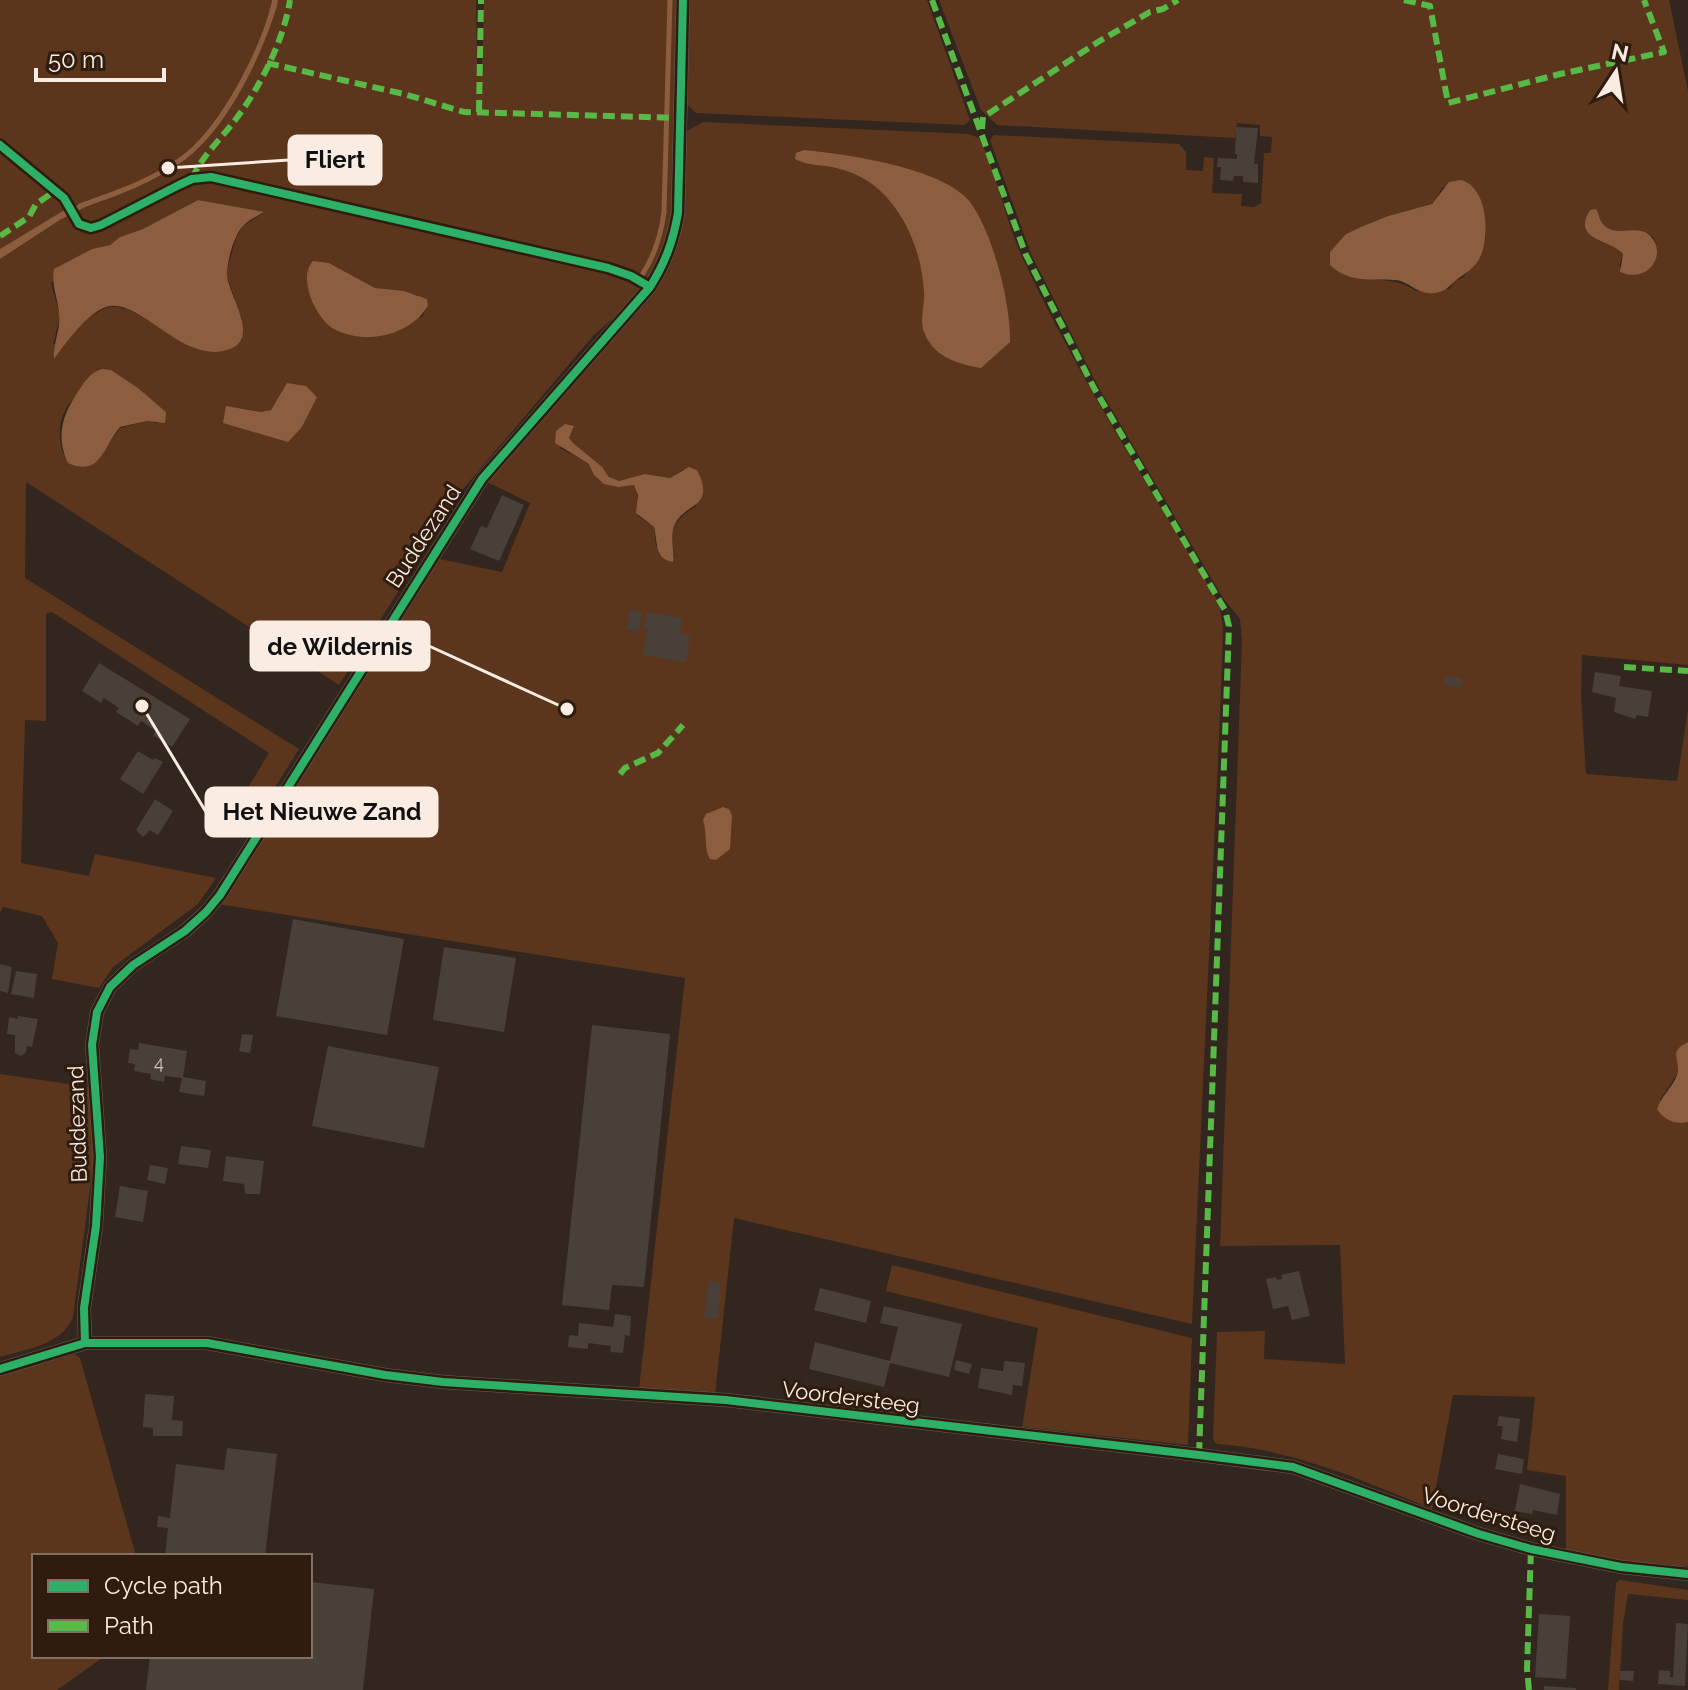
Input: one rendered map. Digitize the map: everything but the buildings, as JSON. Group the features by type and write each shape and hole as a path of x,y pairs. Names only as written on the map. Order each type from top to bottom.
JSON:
{"street":[{"name":"Buddezand","path":"85,1343 84,1308 96,1226 100,1157 92,1045 97,1012 110,987 133,965 185,931 220,895 482,479 650,287 662,268 674,238 678,213 683,0"},
{"name":"Voordersteeg","path":"0,1369 85,1343 207,1343 385,1375 443,1382 726,1400 1293,1467 1479,1534 1531,1549 1621,1567 1688,1574"}],"shaded area":[{"path":"0,0 272,0 260,38 242,78 193,146 147,177 72,207 65,196 0,141"},
{"path":"272,0 278,0 277,6 253,68 229,109 201,145 174,168 148,182 80,209 78,204 159,170 198,141 226,105 250,61"},
{"path":"278,0 476,0 477,65 482,66 484,0 678,0 672,212 669,237 648,281 609,265 216,175 183,180 96,224 81,222 74,211 157,178 197,148 214,129 247,75 269,29"},
{"path":"688,0 927,0 970,120 964,125 696,113 686,103"},
{"path":"939,0 1669,0 1688,91 1688,665 1582,655 1581,696 1586,774 1677,781 1688,710 1688,1042 1683,1045 1677,1074 1660,1100 1685,1123 1688,1122 1688,1566 1650,1566 1566,1551 1566,1476 1527,1470 1535,1397 1453,1395 1432,1509 1299,1459 1216,1444 1213,1439 1217,1332 1265,1331 1264,1359 1345,1364 1340,1245 1220,1246 1242,641 1240,619 1223,598 1099,388 1031,254 990,140 994,135 1179,144 1186,152 1186,170 1203,171 1204,157 1214,158 1212,193 1242,194 1241,206 1254,207 1261,203 1264,153 1271,153 1272,137 1260,136 1260,125 1237,123 1235,138 997,125 981,110","holes":["1443,187 1477,191 1486,237 1464,277 1455,281 1449,289 1416,291 1395,282 1350,276 1330,265 1346,234 1388,216 1432,204","1596,210 1602,223 1610,229 1651,235 1655,240 1654,264 1619,267 1623,254 1608,244"]},
{"path":"703,122 969,134 979,138 1017,244 1045,304 1116,434 1219,603 1223,626 1221,693 1192,1324 734,1218 715,1395 639,1389 685,978 218,904 435,558 502,572 530,503 487,482 666,271 687,131","holes":["574,426 569,438 613,480 623,481 645,474 670,478 682,470 694,468 698,481 696,506 674,527 672,540 675,558 656,546 654,527 638,516 634,485 603,482 590,464 560,448"]},
{"path":"0,148 62,200 66,209 0,249"},
{"path":"804,150 868,159 917,172 957,190 970,202 986,232 999,269 1010,342 981,368 954,361 932,346 923,329 921,267 914,243 897,210 876,187 861,177 795,159 796,153"},
{"path":"1460,180 1469,184 1481,200 1485,223 1484,246 1470,270 1442,291 1428,293 1400,281 1352,277 1330,265 1330,252 1346,234 1388,216 1432,204 1449,182"},
{"path":"216,181 607,270 630,278 643,287 593,336 464,488 339,685 26,482 25,578 299,749 259,813 232,814 269,753 52,612 46,613 46,721 25,720 21,863 89,876 95,854 216,878 198,904 113,967 99,988 52,979 58,943 42,916 3,907 0,913 0,259 69,214 80,227 94,230 193,182","holes":["198,200 263,213 243,226 236,238 226,274 242,319 192,346 126,309 106,308 53,345 60,316 51,283 92,249 110,245 120,237 143,229","329,263 375,288 418,295 428,306 422,317 327,324 324,317","111,370 166,412 158,423 147,421 120,428 97,461 63,453 60,437 64,412 78,394","287,383 317,396 302,427 239,408 261,412 271,410"]},
{"path":"198,200 264,212 240,230 229,261 228,280 243,324 239,343 230,349 213,352 196,348 179,341 133,311 119,306 106,307 84,322 54,359 59,320 54,269 92,249 110,245 120,237 143,229"},
{"path":"66,209 69,214 0,259 0,249"},
{"path":"1596,209 1602,222 1610,229 1638,230 1654,241 1657,256 1648,270 1631,275 1620,272 1623,254 1589,234 1585,228 1590,210"},
{"path":"313,261 329,263 375,288 404,291 427,299 428,306 399,331 373,337 346,334 327,324 315,308 307,277"},
{"path":"102,369 111,370 138,388 166,412 165,423 147,421 120,427 95,463 79,466 68,463 62,434 69,408 91,375"},
{"path":"287,383 306,386 317,397 302,427 288,442 223,423 226,406 261,412 271,410"},
{"path":"565,424 574,426 569,438 573,443 602,467 609,477 619,481 645,474 670,478 689,467 697,470 703,491 697,503 675,524 672,534 673,562 660,554 654,527 636,513 638,495 634,485 618,487 604,484 594,475 589,464 555,443 556,431"},
{"path":"723,807 729,809 732,815 730,849 716,860 710,859 703,820 706,814"},
{"path":"1688,1042 1688,1122 1679,1123 1666,1119 1657,1109 1677,1075 1676,1053"},
{"path":"0,1074 89,1087 94,1158 73,1317 61,1334 52,1340 0,1357"},
{"path":"892,1265 1192,1338 1188,1445 1022,1427 1038,1328 886,1291"},
{"path":"75,1354 80,1358 135,1554 32,1554 32,1658 102,1658 57,1690 0,1690 0,1375"},
{"path":"1620,1580 1688,1590 1688,1600 1628,1594 1619,1690 1608,1690 1616,1583"}],"waterway":[{"path":"642,275 657,245 664,212 670,0"},
{"path":"62,216 85,204"}],"marked path":[{"path":"192,179 262,78 277,47 290,0"},
{"path":"479,112 481,0"},
{"path":"932,0 1026,255 1094,388 1225,610 1229,626 1199,1455"},
{"path":"982,129 983,117 1098,42 1178,0"},
{"path":"1404,0 1430,6 1448,103 1560,74 1664,52 1644,0"},
{"path":"267,63 404,94 464,112 681,118"},
{"path":"0,236 29,217 36,204 55,191"},
{"path":"1624,667 1688,671"},
{"path":"620,774 625,768 658,753 683,725"},
{"path":"1529,1690 1531,1549"}],"cycle path":[{"path":"85,1343 84,1308 96,1226 100,1157 92,1045 97,1012 110,987 133,965 185,931 220,895 482,479 650,287 668,252 678,213 683,0"},
{"path":"0,145 64,198 79,224 91,228 192,179 211,177 608,268 650,287"},
{"path":"0,1369 85,1343 207,1343 385,1375 443,1382 726,1400 1199,1455 1293,1467 1479,1534 1531,1549 1621,1567 1688,1574"}],"place":[{"name":"Fliert","path":"168,168"},
{"name":"Het Nieuwe Zand","path":"142,706"},
{"name":"de Wildernis","path":"567,709"}]}
